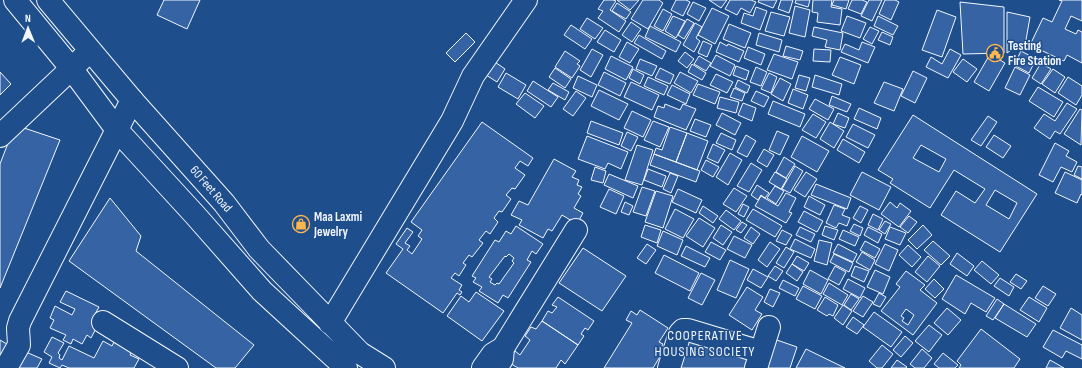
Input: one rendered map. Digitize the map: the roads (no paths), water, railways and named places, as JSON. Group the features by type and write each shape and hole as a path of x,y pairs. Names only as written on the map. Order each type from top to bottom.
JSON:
{"street":[{"path":"15,0 71,68 117,130 262,290 346,368"},
{"name":"60 Feet Road","path":"48,0 132,100 224,203 259,249 360,353 384,368"},
{"path":"330,323 452,121 473,76 526,0"},
{"path":"0,136 90,51"},
{"path":"6,368 19,344 18,328 20,321 132,100"},
{"path":"483,368 493,354 499,358 576,230"},
{"path":"104,322 177,368"},
{"path":"669,368 680,333 683,330 688,330 758,360 768,327"}],"place":[{"name":"Testing Fire Station","path":"995,53"},
{"name":"Maa Laxmi Jewelry","path":"301,224"}],"district":[{"name":"COOPERATIVE HOUSING SOCIETY","path":"705,344"}]}
